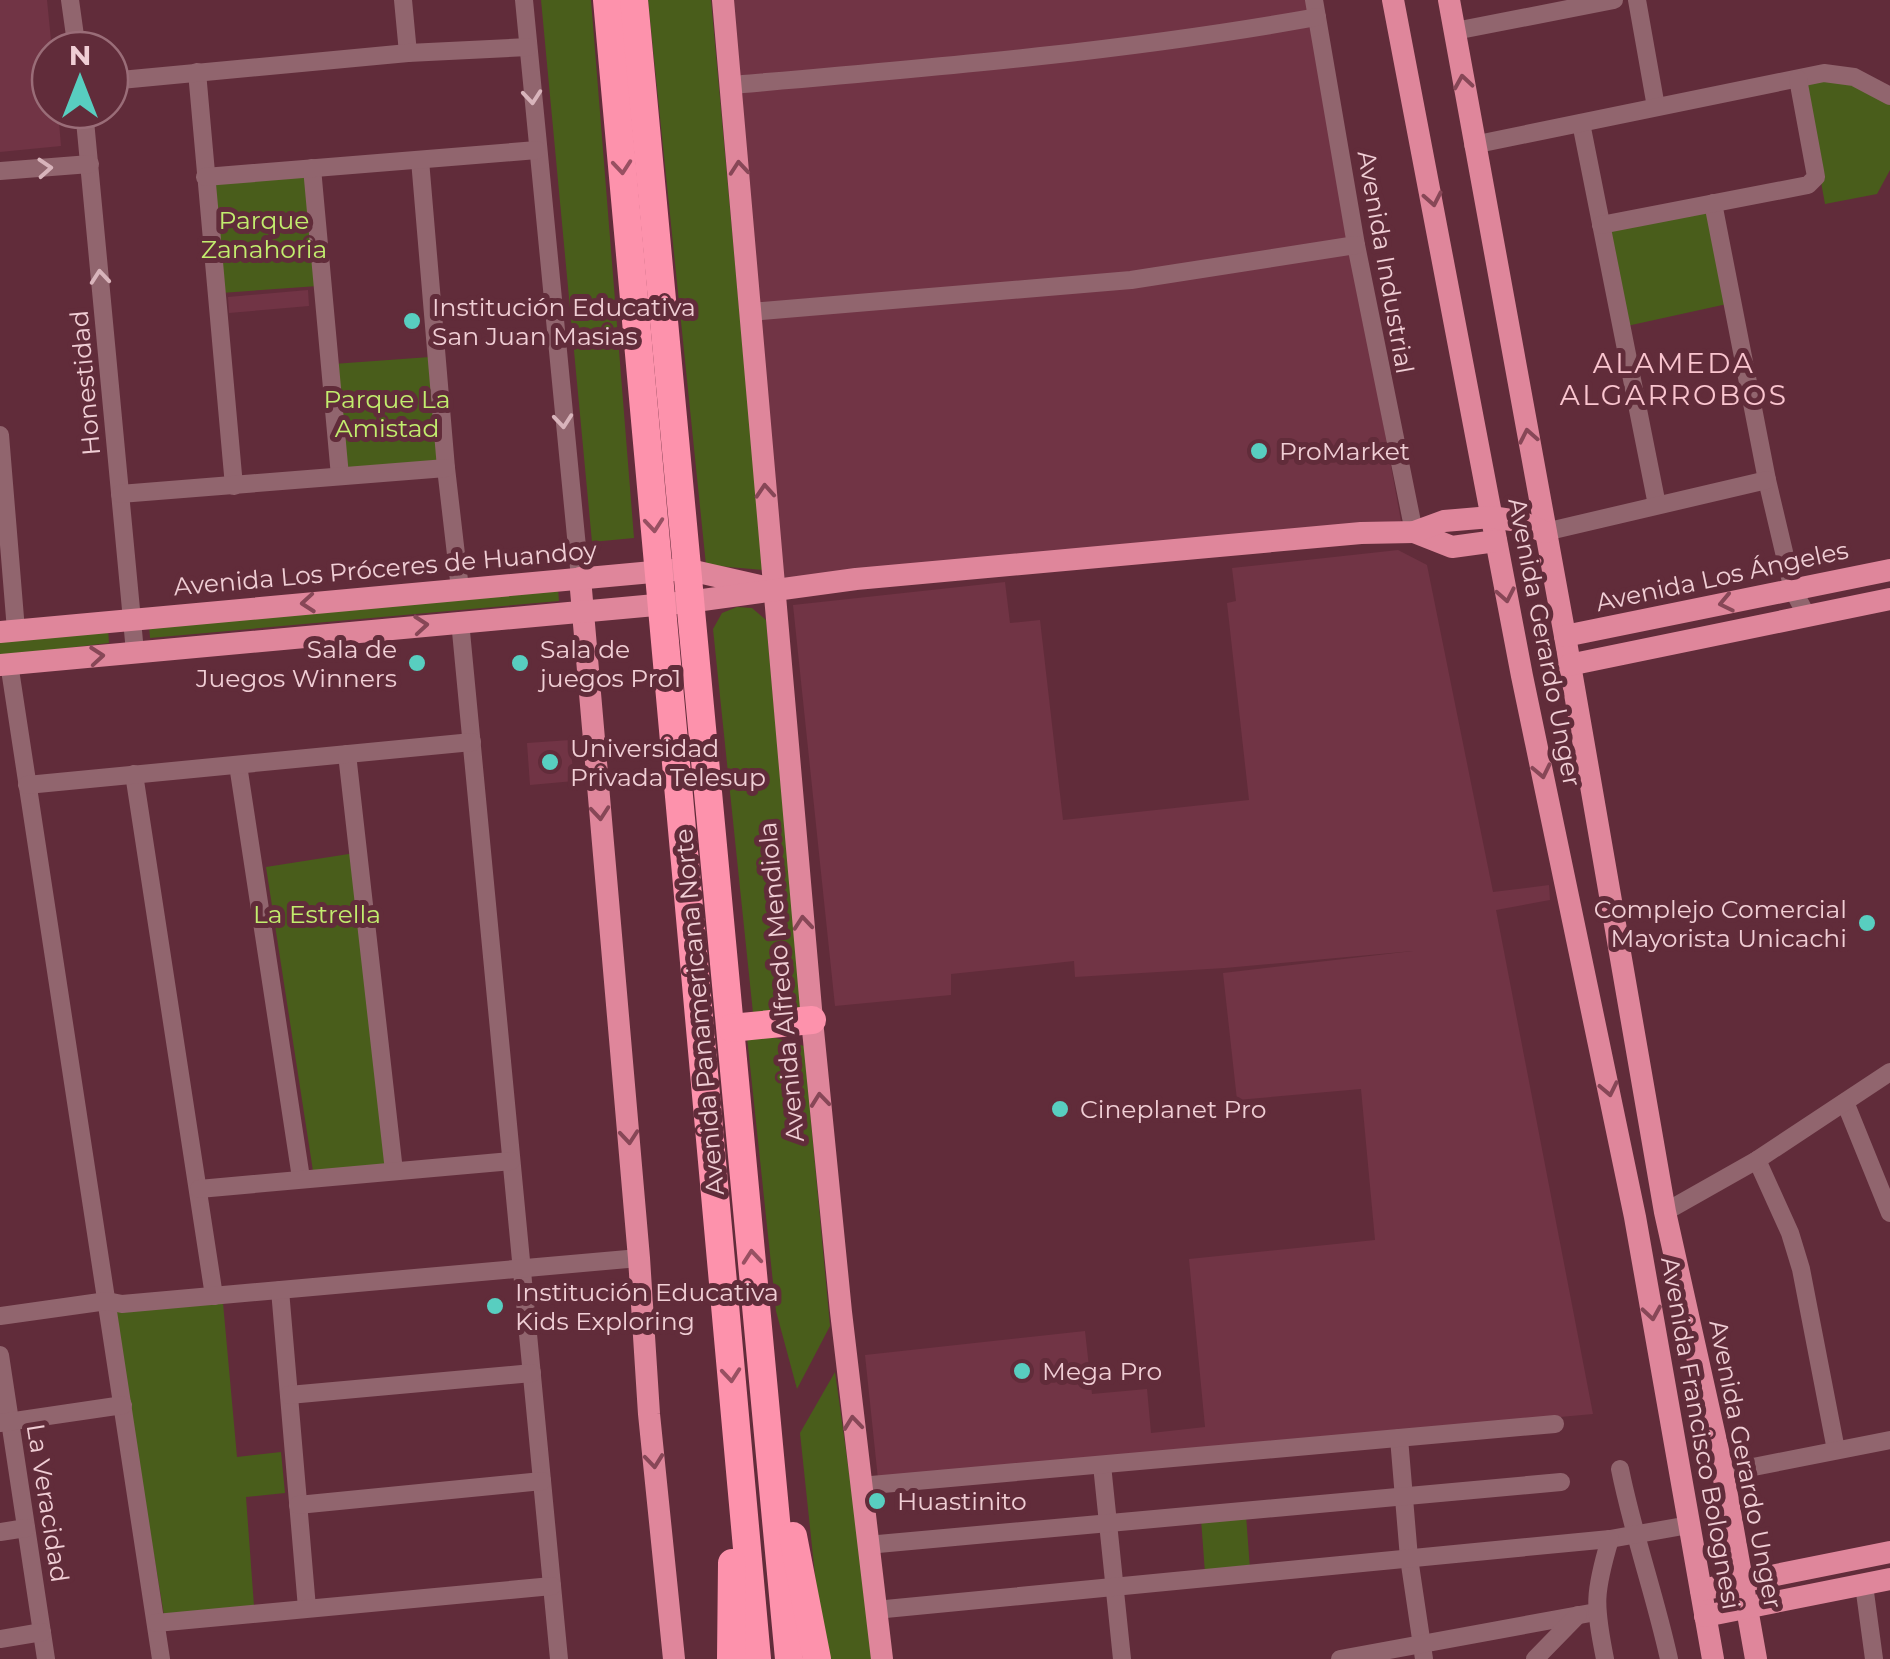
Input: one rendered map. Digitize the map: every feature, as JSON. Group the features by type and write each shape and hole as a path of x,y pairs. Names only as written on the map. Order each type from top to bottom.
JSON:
{"highway":[{"name":"Avenida Panamericana Norte","path":"608,0 675,603 740,1482 757,1659"},
{"name":"Avenida Panamericana Norte","path":"634,0 672,570"},
{"name":"Avenida Panamericana Norte","path":"675,603 731,1028 789,1659"},
{"path":"731,1028 812,1020"},
{"path":"731,1659 732,1554 740,1482"},
{"path":"774,1494 793,1536 817,1659"}],"main road":[{"name":"Avenida Alfredo Mendiola","path":"723,0 812,1020 860,1486 882,1659"},
{"name":"Avenida Gerardo Unger","path":"1392,0 1486,518 1496,541 1636,1217 1652,1233 1681,1279"},
{"name":"Avenida Gerardo Unger","path":"1449,0 1665,1212 1723,1472 1756,1659"},
{"name":"Avenida Los Próceres de Huandoy","path":"4,664 675,603 773,589 1361,533 1414,532 1444,521 1520,521 1545,532"},
{"name":"Avenida Los Próceres de Huandoy","path":"1414,532 1452,547 1496,541"},
{"name":"Avenida Los Próceres de Huandoy","path":"8,631 672,570 773,589"},
{"name":"Avenida Los Ángeles","path":"1565,636 1890,570"},
{"path":"580,578 649,1414 674,1659"},
{"path":"1570,665 1890,599"},
{"path":"1662,617 1667,644"},
{"name":"Avenida Francisco Bolognesi","path":"1636,1217 1713,1659"},
{"path":"1701,1590 1890,1552"},
{"path":"1705,1616 1890,1580"}],"street":[{"path":"70,0 74,30"},
{"path":"403,0 408,53"},
{"path":"524,0 580,578"},
{"path":"1455,31 1614,0"},
{"path":"1638,0 1656,108"},
{"path":"732,85 1192,40 1315,8"},
{"name":"Avenida Industrial","path":"1315,8 1356,245 1414,532"},
{"path":"130,79 408,53 528,47"},
{"path":"197,72 234,486"},
{"path":"1473,145 1838,73 1854,76 1890,96"},
{"path":"1601,225 1797,190 1812,182 1815,171 1798,78"},
{"path":"1581,123 1657,505"},
{"name":"Honestidad","path":"86,130 135,652"},
{"path":"205,177 537,150"},
{"path":"420,160 460,589"},
{"path":"0,171 90,164"},
{"path":"312,168 340,476"},
{"path":"1713,203 1767,480 1793,590 1807,616"},
{"path":"751,312 1130,280 1356,245"},
{"path":"0,435 8,631"},
{"path":"120,494 446,468"},
{"path":"1545,532 1767,480"},
{"path":"460,622 559,1659"},
{"path":"4,664 27,784 162,1659"},
{"path":"27,784 472,742"},
{"path":"347,754 394,1172"},
{"path":"238,764 301,1178"},
{"path":"134,774 214,1296"},
{"path":"1665,1212 1756,1160 1890,1072"},
{"path":"1845,1102 1886,1187 1890,1213"},
{"path":"1756,1160 1790,1233 1801,1269 1836,1450"},
{"path":"199,1189 512,1161"},
{"path":"0,1316 107,1301 122,1304 639,1258"},
{"path":"280,1290 308,1608"},
{"name":"La Veracidad","path":"0,1355 5,1422 46,1659"},
{"path":"289,1394 532,1373"},
{"path":"5,1422 123,1405"},
{"path":"860,1486 1555,1424"},
{"path":"1399,1438 1408,1558 1423,1651"},
{"path":"1723,1472 1890,1440"},
{"path":"1102,1465 1122,1659"},
{"path":"1620,1469 1634,1536 1669,1659"},
{"path":"298,1505 542,1482"},
{"path":"868,1545 1560,1482"},
{"path":"876,1610 1610,1539 1688,1525"},
{"path":"0,1532 26,1528"},
{"path":"1535,1659 1587,1614 1610,1539"},
{"path":"1864,1585 1874,1659"},
{"path":"156,1623 552,1586"},
{"path":"1340,1659 1423,1651 1587,1614"},
{"path":"1587,1614 1606,1659"},
{"path":"0,1639 42,1632"}],"shaded area":[{"path":"0,0 47,0 50,30 30,30 30,130 60,130 61,146 0,152"},
{"path":"729,0 1306,0 1401,521 779,583"},
{"path":"308,290 309,306 229,313 228,297"},
{"path":"1398,550 1427,565 1493,892 1549,885 1550,900 1496,910 1593,1414 878,1479 865,1355 1085,1331 1092,1394 1147,1389 1151,1433 1205,1427 1189,1259 1375,1240 1361,1089 1237,1100 1223,973 1413,951 1075,977 1074,961 951,974 951,995 835,1006 793,605 1005,582 1010,623 1040,620 1063,820 1249,800 1227,603 1236,601 1232,568"},
{"name":"Universidad Privada Telesup","path":"570,740 574,781 530,785 527,743"}],"green space":[{"path":"541,0 591,0 634,538 592,542"},
{"path":"648,0 711,0 763,570 706,565"},
{"path":"1838,77 1890,100 1890,170 1877,194 1825,204 1803,83"},
{"name":"Parque Zanahoria","path":"307,174 318,286 221,293 211,182"},
{"path":"1708,211 1727,304 1627,326 1608,230"},
{"name":"Parque La Amistad","path":"430,357 440,463 344,471 333,364"},
{"path":"558,588 559,601 150,638 149,625"},
{"path":"737,607 752,608 766,620 802,1011 753,1013 713,629 722,613"},
{"path":"108,628 109,643 0,656 0,639"},
{"name":"La Estrella","path":"355,853 386,1166 313,1171 266,867"},
{"path":"747,1037 772,1037 804,1046 830,1326 797,1389 776,1311"},
{"path":"223,1303 237,1457 281,1452 285,1493 246,1497 254,1606 164,1615 113,1312"},
{"path":"835,1372 874,1659 829,1659 820,1622 800,1433"},
{"path":"1246,1515 1250,1569 1205,1573 1201,1519"}],"place":[{"name":"Institución Educativa San Juan Masias","path":"412,321"},
{"name":"ProMarket","path":"1259,451"},
{"name":"Sala de Juegos Winners","path":"417,663"},
{"name":"Sala de juegos Pro1","path":"520,663"},
{"name":"Universidad Privada Telesup","path":"550,762"},
{"name":"Complejo Comercial Mayorista Unicachi","path":"1867,923"},
{"name":"Cineplanet Pro","path":"1060,1109"},
{"name":"Institución Educativa Kids Exploring","path":"495,1306"},
{"name":"Mega Pro","path":"1022,1371"},
{"name":"Huastinito","path":"877,1501"}],"district":[{"name":"ALAMEDA ALGARROBOS","path":"1674,379"}]}
